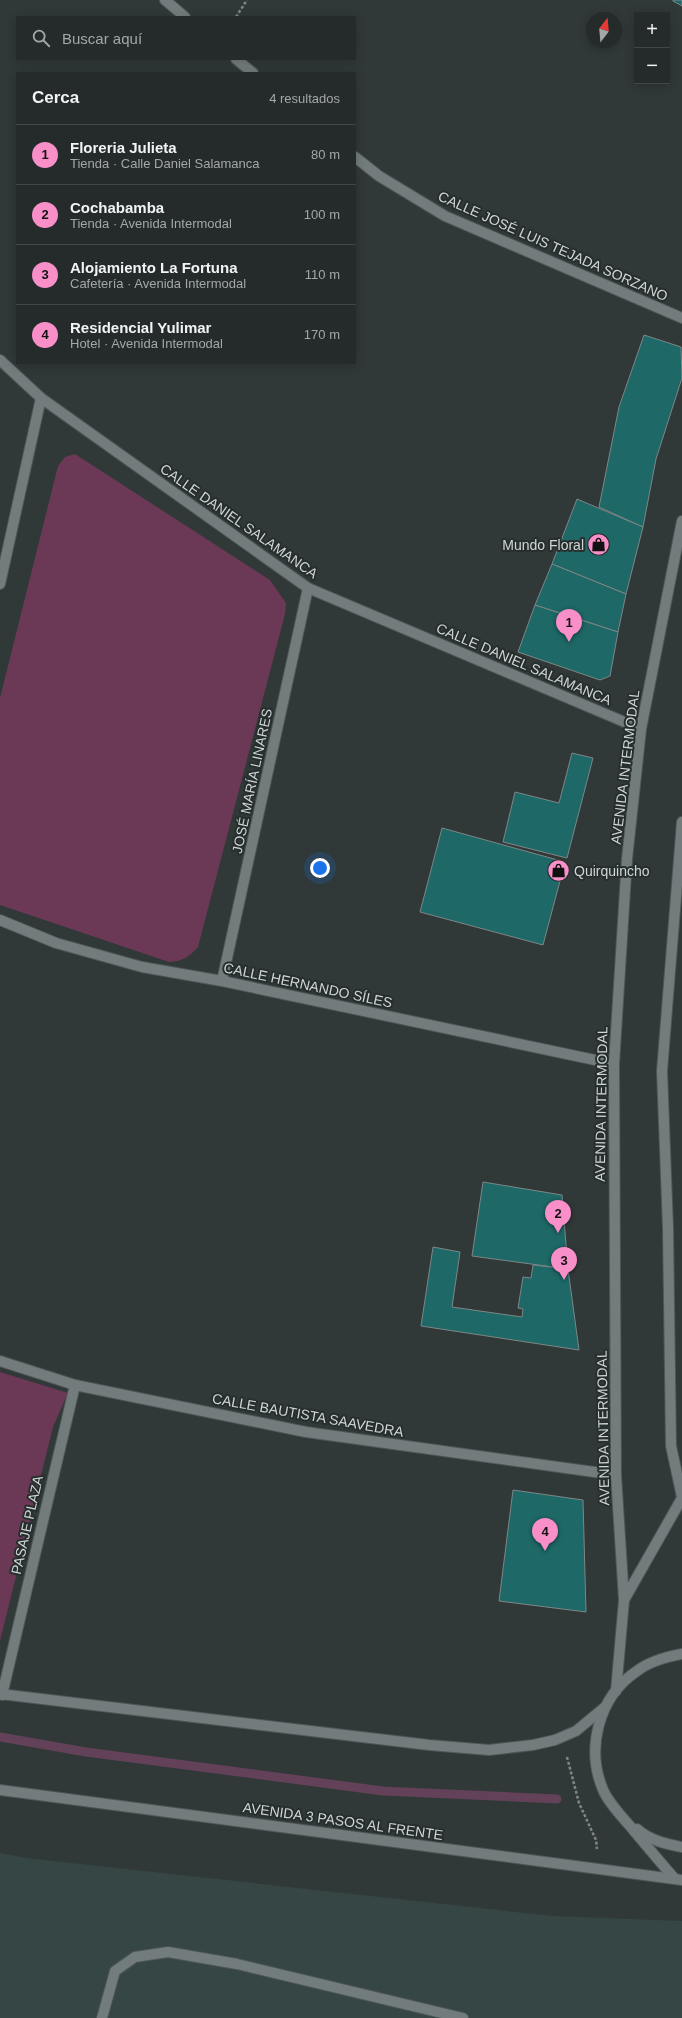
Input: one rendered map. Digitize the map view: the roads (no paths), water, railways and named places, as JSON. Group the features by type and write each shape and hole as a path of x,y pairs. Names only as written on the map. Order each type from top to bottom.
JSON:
{"main road":[{"path":"165,0 184,16"},
{"path":"237,60 252,72"},
{"name":"CALLE JOSÉ LUIS TEJADA SORZANO","path":"356,157 379,176 445,216 682,318"},
{"name":"CALLE DANIEL SALAMANCA","path":"0,360 42,398 308,588 641,729"},
{"path":"0,584 42,398"},
{"name":"AVENIDA INTERMODAL","path":"616,1691 624,1600 616,1475 614,1064 627,859 641,729 679,544 682,521"},
{"name":"JOSÉ MARÍA LINARES","path":"222,981 308,588"},
{"path":"624,1600 682,1498 671,1446 668,1228 662,1071 680,864 682,822"},
{"name":"CALLE HERNANDO SÍLES","path":"0,920 56,943 142,967 222,981 614,1064"},
{"name":"CALLE BAUTISTA SAAVEDRA","path":"0,1361 75,1385 306,1432 616,1475"},
{"name":"PASAJE PLAZA","path":"1,1695 75,1385"},
{"path":"1,1695 421,1744 489,1750 533,1745 555,1740 576,1731 605,1707 616,1691 637,1671 662,1658 682,1654"},
{"path":"605,1707 596,1735 595,1764 604,1793 622,1816 680,1878"},
{"name":"AVENIDA 3 PASOS AL FRENTE","path":"0,1790 599,1869 680,1878"},
{"path":"622,1816 642,1834 667,1844 682,1847"},
{"path":"102,2018 115,1970 135,1957 168,1952 236,1964 463,2018"}],"waterway":[{"path":"0,1737 86,1752 383,1791 557,1799"}],"place":[{"name":"Mundo Floral","path":"599,545"},
{"name":"Floreria Julieta","path":"569,642"},
{"name":"Quirquincho","path":"558,871"},
{"name":"Cochabamba","path":"558,1233"},
{"name":"Alojamiento La Fortuna","path":"564,1280"},
{"name":"Residencial Yulimar","path":"545,1551"}]}
